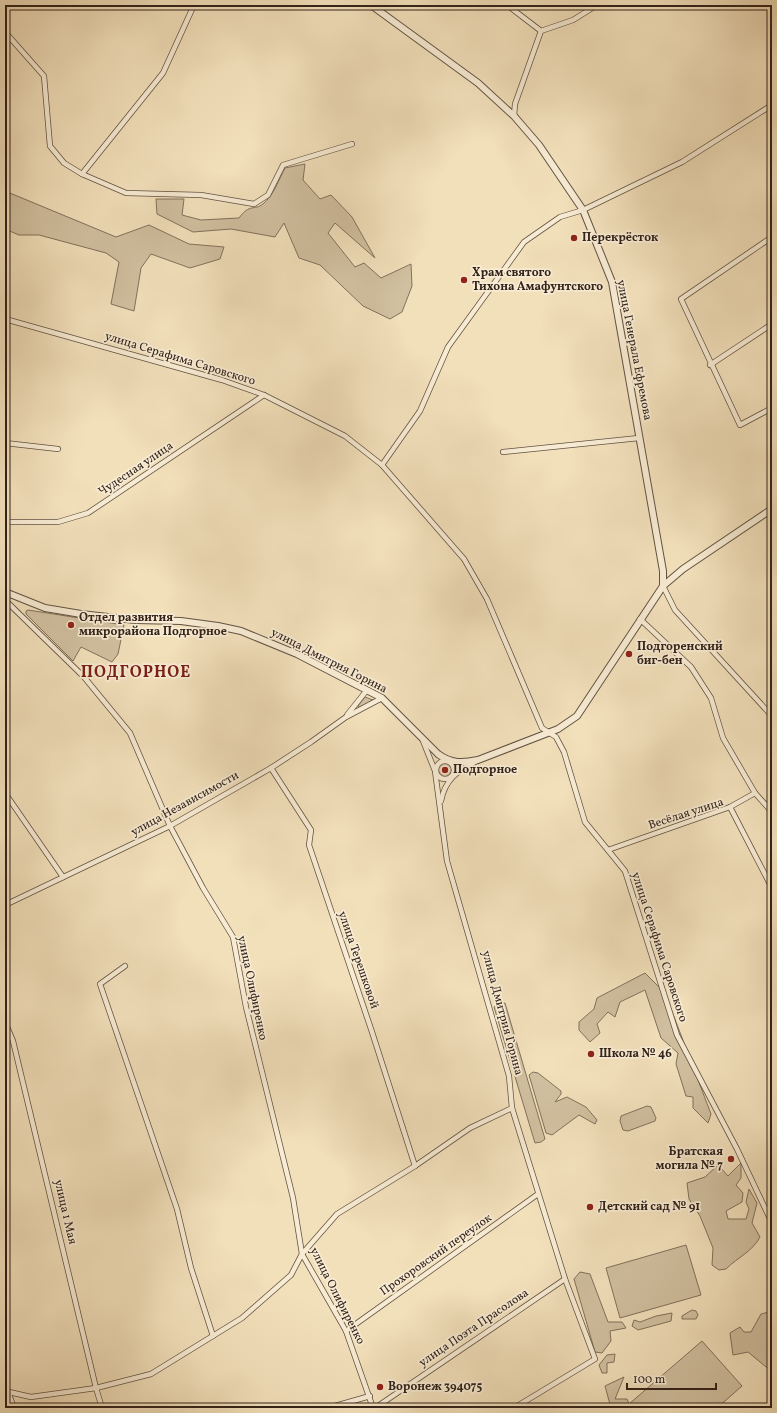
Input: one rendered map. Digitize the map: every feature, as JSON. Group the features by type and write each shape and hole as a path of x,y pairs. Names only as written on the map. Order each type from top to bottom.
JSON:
{"street":[{"path":"82,174 162,73 194,5"},
{"name":"улица Генерала Ефремова","path":"371,5 478,83 514,116 539,145 583,210 612,282 664,570 664,586 675,610 772,716"},
{"path":"507,5 541,31"},
{"path":"541,31 573,20 597,5"},
{"path":"514,116 516,104 541,31"},
{"path":"5,32 44,76 50,146 64,163 82,174 126,193 201,195 254,204 268,195 283,165 352,144"},
{"path":"382,465 420,411 448,347 524,242 560,217 583,210 682,162 772,106"},
{"path":"772,237 681,299 710,365 740,425 772,408"},
{"name":"улица Серафима Саровского","path":"5,319 222,380 264,395 345,436 382,465 464,559 487,599 542,728 556,738 564,752 585,822 625,871 677,1035 737,1149 772,1223"},
{"path":"710,365 772,324"},
{"name":"Чудесная улица","path":"5,522 58,522 88,513 264,395"},
{"name":"улица Генерала Ефремова","path":"503,452 639,438"},
{"path":"5,443 58,449"},
{"path":"478,760 452,776 443,779 438,776 435,771 438,762 448,761 464,763 478,760 569,723 585,707 619,656 640,619 664,586 683,569 772,509"},
{"name":"улица Дмитрия Горина","path":"5,592 45,608 81,614 135,620 181,621 241,631 297,654 382,698 423,740 435,771 447,861 490,1004 509,1076 512,1108 565,1279 595,1359 514,1408"},
{"name":"улица Олифиренко","path":"5,600 84,677 130,733 170,826 203,888 233,937 249,1023 293,1198 302,1254 346,1331 374,1408"},
{"path":"640,619 691,667 711,698 723,738 755,793 772,812"},
{"path":"346,717 367,690"},
{"path":"346,717 382,698"},
{"name":"улица Независимости","path":"5,905 170,826 271,768 346,717"},
{"path":"423,740 454,767 452,776 444,790 440,807"},
{"name":"улица Терешковой","path":"271,768 311,830 309,845 415,1166"},
{"path":"5,793 63,877"},
{"path":"730,808 755,793"},
{"name":"Весёлая улица","path":"608,850 730,808 772,888"},
{"path":"125,966 100,984 177,1209 191,1268 212,1336"},
{"name":"улица 1 Мая","path":"5,1022 13,1041 102,1408"},
{"path":"7,1393 31,1397 96,1388 151,1374 242,1318 291,1275 302,1254 337,1214 415,1166 470,1128 512,1108"},
{"name":"Прохоровский переулок","path":"346,1331 538,1194"},
{"name":"улица Поэта Прасолова","path":"374,1408 565,1279"},
{"path":"5,1384 7,1393 14,1408"},
{"path":"328,1408 370,1396"}],"shaded area":[{"path":"305,164 303,180 320,199 331,195 352,217 375,258 335,223 328,233 355,267 364,263 381,278 411,264 412,286 402,312 390,319 363,306 320,265 299,258 284,223 275,237 231,229 193,232 157,214 156,199 184,199 182,215 201,220 239,218 246,210 260,206 267,200 273,192 285,168"},
{"path":"5,191 116,237 149,225 189,244 224,247 220,259 190,268 151,254 141,268 134,311 111,304 119,262 106,253 39,235 19,235 5,229"},
{"path":"28,610 124,625 118,654 112,662 81,647 73,661 26,614 26,611"},
{"path":"365,697 373,700 359,708 358,706"},
{"path":"445,763 450,765 452,770 450,775 445,777 440,775 438,770 440,765"},
{"path":"645,973 665,993 711,1114 708,1123 693,1108 693,1097 686,1096 676,1064 678,1053 661,1038 645,990 620,1002 615,1017 608,1012 597,1024 600,1033 590,1042 579,1030 579,1022 594,1009 597,998"},
{"path":"499,1003 505,1003 545,1139 541,1142 535,1143 494,1007"},
{"path":"533,1072 538,1073 561,1091 561,1094 555,1102 567,1097 586,1107 597,1120 595,1124 579,1115 552,1135 546,1133 529,1075"},
{"path":"647,1106 651,1107 656,1118 655,1121 628,1131 623,1130 620,1121 621,1116"},
{"path":"741,1163 741,1178 736,1185 743,1193 742,1202 726,1211 728,1219 746,1219 749,1209 746,1202 749,1189 757,1203 752,1223 760,1237 753,1247 731,1265 726,1269 719,1270 712,1265 713,1248 700,1216 689,1199 687,1183 705,1177 718,1165 728,1176"},
{"path":"686,1245 701,1295 620,1318 606,1268"},
{"path":"580,1272 590,1274 608,1322 622,1322 626,1328 610,1331 611,1341 602,1353 595,1352 574,1279"},
{"path":"692,1310 696,1311 698,1315 696,1319 682,1319 682,1316"},
{"path":"769,1312 772,1316 772,1381 771,1371 748,1352 733,1355 730,1333 740,1327 744,1332 751,1332 761,1314"},
{"path":"672,1313 671,1321 638,1330 632,1326 634,1320 640,1322 656,1316"},
{"path":"702,1341 742,1386 717,1408 611,1408 605,1386 624,1377 615,1399 627,1399 629,1404"},
{"path":"615,1354 614,1362 607,1363 607,1373 602,1373 599,1365 607,1355"}],"place":[{"name":"Перекрёсток","path":"574,238"},
{"name":"Храм святого Тихона Амафунтского","path":"464,280"},
{"name":"Отдел развития микрорайона Подгорное","path":"71,625"},
{"name":"Подгоренский биг-бен","path":"629,654"},
{"name":"Подгорное","path":"445,770"},
{"name":"Школа № 46","path":"591,1054"},
{"name":"Братская могила № 7","path":"731,1159"},
{"name":"Детский сад № 91","path":"590,1207"},
{"name":"Воронеж 394075","path":"380,1387"}],"district":[{"name":"ПОДГОРНОЕ","path":"136,673"}]}
